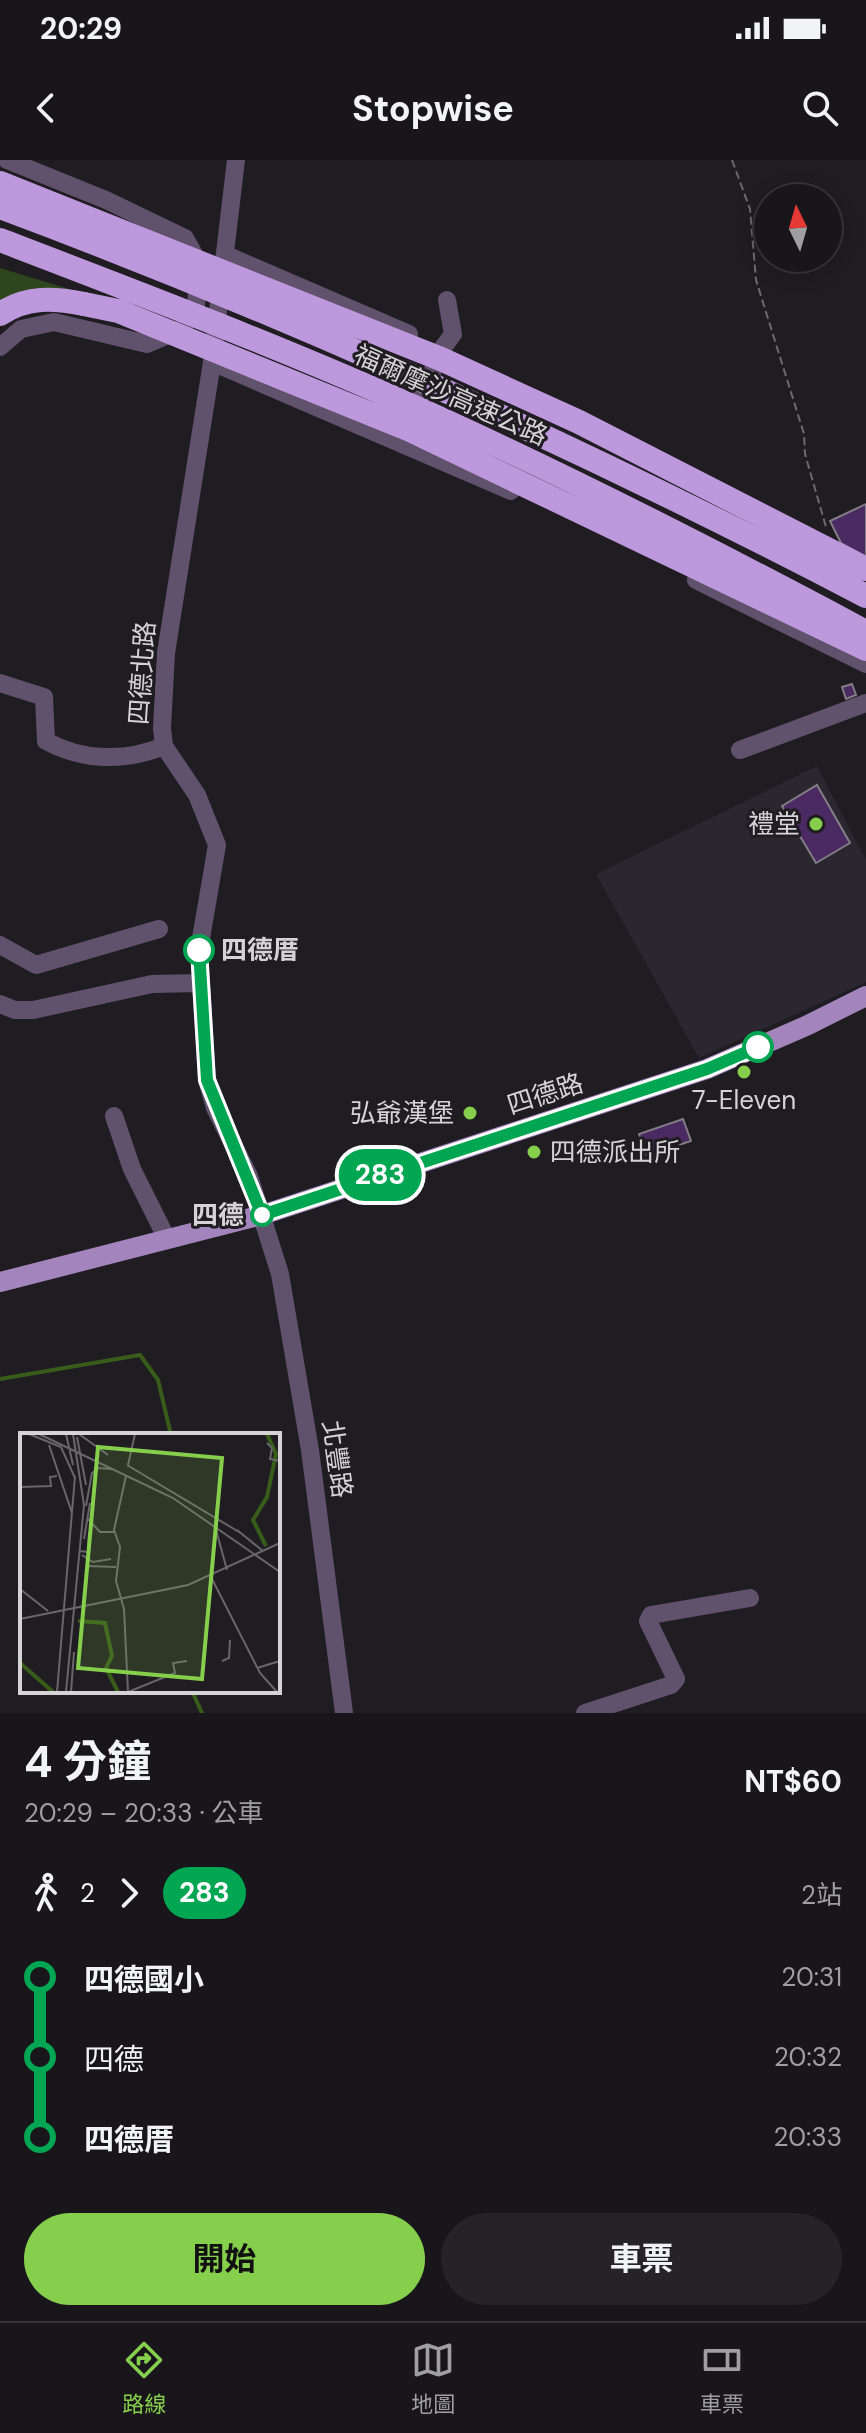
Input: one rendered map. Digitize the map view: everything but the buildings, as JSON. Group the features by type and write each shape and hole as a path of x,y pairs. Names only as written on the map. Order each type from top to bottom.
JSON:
{"highway":[{"path":"0,183 441,359 593,429 866,569"},
{"name":"福爾摩沙高速公路","path":"0,207 170,271 431,382 566,444 866,596"},
{"name":"福爾摩沙高速公路","path":"0,240 161,301 419,409 554,471 866,632"},
{"path":"0,314 32,301 54,298 118,311 410,430 866,649"}],"main road":[{"name":"四德路","path":"0,1282 262,1215 707,1069 866,996"}],"street":[{"path":"0,347 21,329 54,322 147,344 182,329 196,305 195,256 185,238 106,200 7,160"},
{"name":"四德北路","path":"236,160 212,362 166,653 164,746 197,795 217,845 199,950 207,1080 262,1215"},
{"path":"226,255 442,349 829,539 866,562"},
{"path":"401,443 442,349 453,334 447,300"},
{"path":"196,305 218,312"},
{"path":"212,362 532,500 866,664"},
{"path":"0,683 44,697 46,741 68,752 126,757 164,746"},
{"path":"740,750 866,703"},
{"path":"0,945 36,965 159,929"},
{"path":"0,1004 15,1010 33,1010 152,984 200,983"},
{"path":"114,1116 132,1169 167,1239"},
{"name":"北豐路","path":"262,1215 280,1274 308,1435 344,1713"},
{"path":"585,1713 671,1685 676,1679 648,1621 651,1615 750,1598"}],"path":[{"path":"732,160 750,209 756,280 804,434 805,454 829,539"}],"shaded area":[{"path":"817,766 866,860 866,982 699,1058 596,874"}],"green space":[{"path":"0,268 82,293 0,300"}],"waterway":[{"path":"0,1379 140,1355 158,1380 171,1433"},
{"path":"193,1693 202,1713"}],"bus line":[{"name":"283","path":"199,950 202,1038 207,1080 215,1108 249,1176 262,1215 707,1069 758,1047"}],"place":[{"name":"禮堂","path":"816,824"},
{"name":"四德厝","path":"199,950"},
{"name":"7-Eleven","path":"744,1072"},
{"name":"弘爺漢堡","path":"470,1113"},
{"name":"四德派出所","path":"534,1152"},
{"name":"四德","path":"262,1215"}]}
